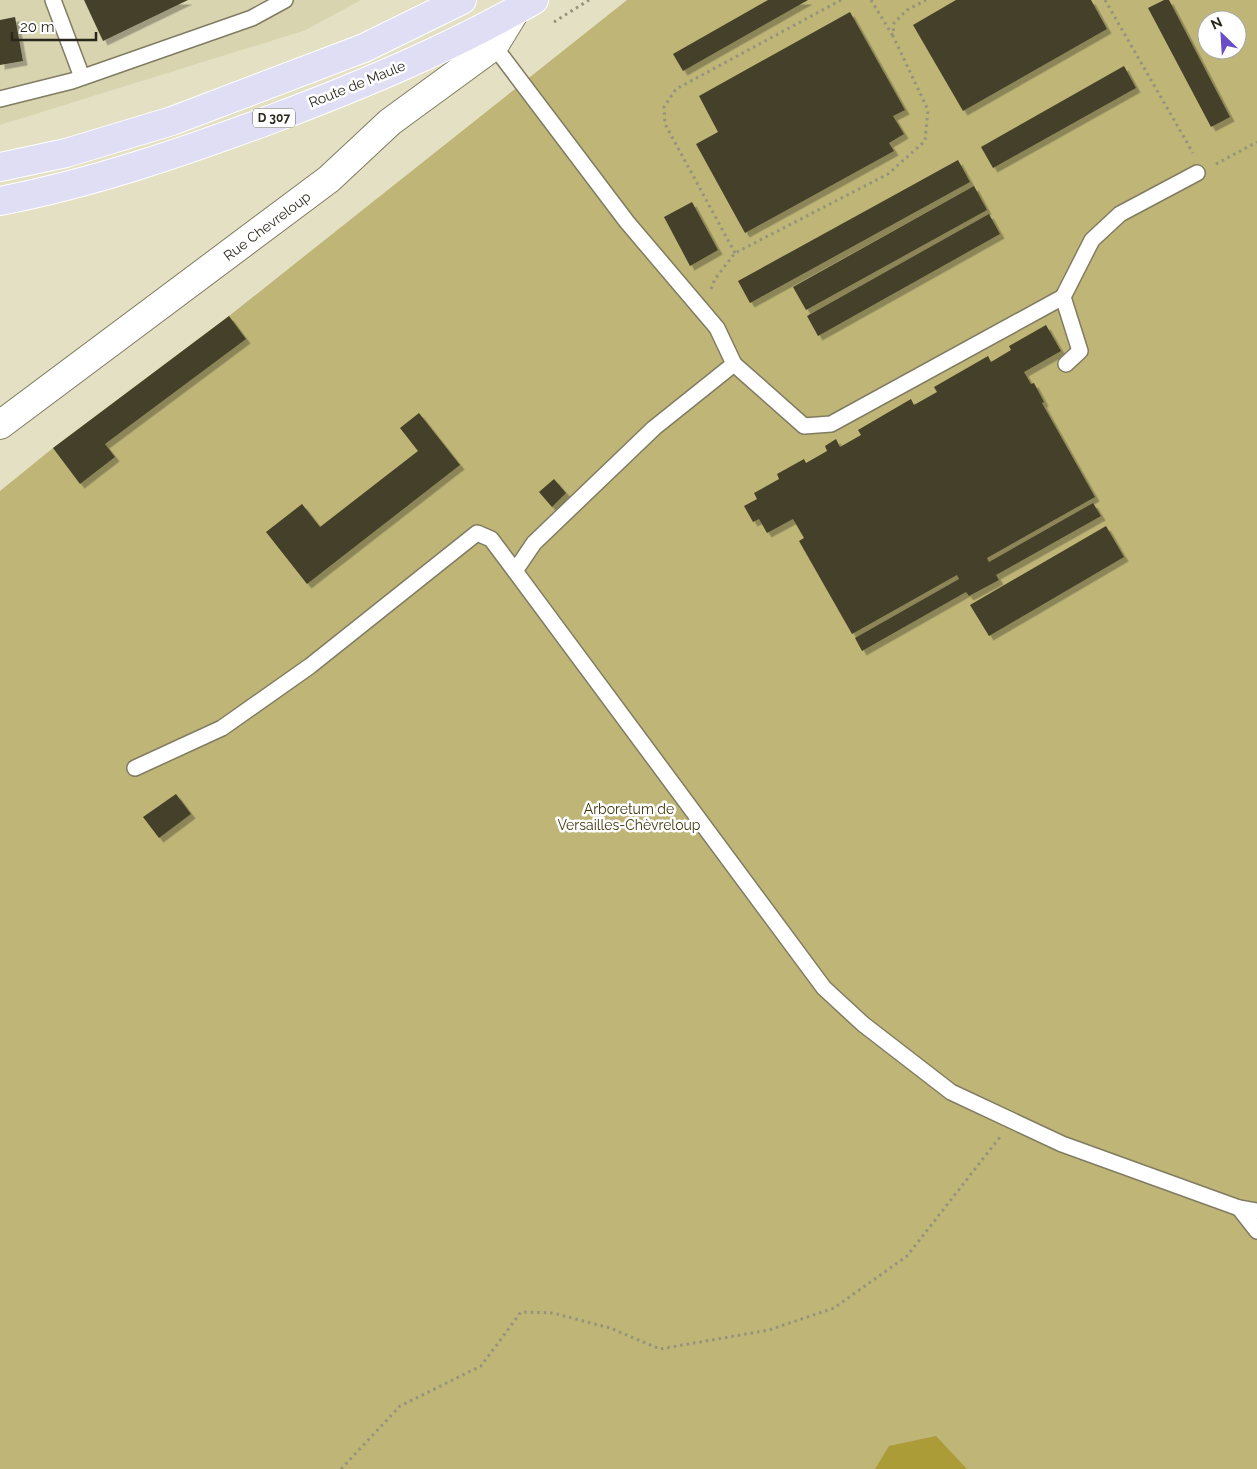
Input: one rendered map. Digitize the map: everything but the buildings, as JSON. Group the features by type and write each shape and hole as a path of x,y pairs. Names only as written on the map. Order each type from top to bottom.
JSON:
{"main road":[{"name":"D 307","path":"0,167 66,153 172,121 364,48 462,0"},
{"name":"Route de Maule","path":"0,201 70,185 184,152 377,79 525,5"}],"street":[{"name":"Rue Chevreloup","path":"0,425 329,179 390,122 494,46 525,5"}],"lane":[{"path":"53,0 82,77"},
{"path":"0,99 82,77 252,18 285,0"},
{"path":"494,46 627,222 717,328 734,364 804,426 832,424 1063,297 1092,240 1113,220 1120,214 1200,172"},
{"path":"1063,297 1080,351 1066,364"},
{"path":"515,572 534,543 654,428 734,364"},
{"path":"135,768 222,728 317,660 477,533 491,539 824,988 863,1024 951,1092 1062,1144 1239,1208 1257,1211"},
{"path":"1239,1208 1257,1231"}],"path":[{"path":"735,253 664,124 664,107 676,89 840,0"},
{"path":"702,310 715,279 735,253 888,174 925,142 928,110 893,36 871,0"},
{"path":"893,36 894,23 907,10 926,0"},
{"path":"1104,0 1200,172 1257,142"},
{"path":"341,1469 400,1406 482,1366 521,1312 553,1313 610,1328 660,1349 769,1330 834,1308 906,1256 1012,1120"}],"shaded area":[{"path":"0,0 361,0 306,30 0,125"},
{"path":"936,1436 967,1469 875,1469 889,1446"}],"green space":[{"name":"Arboretum de Versailles-Chèvreloup","path":"627,0 1257,0 1257,1469 0,1469 0,491 53,448 229,316"}]}
